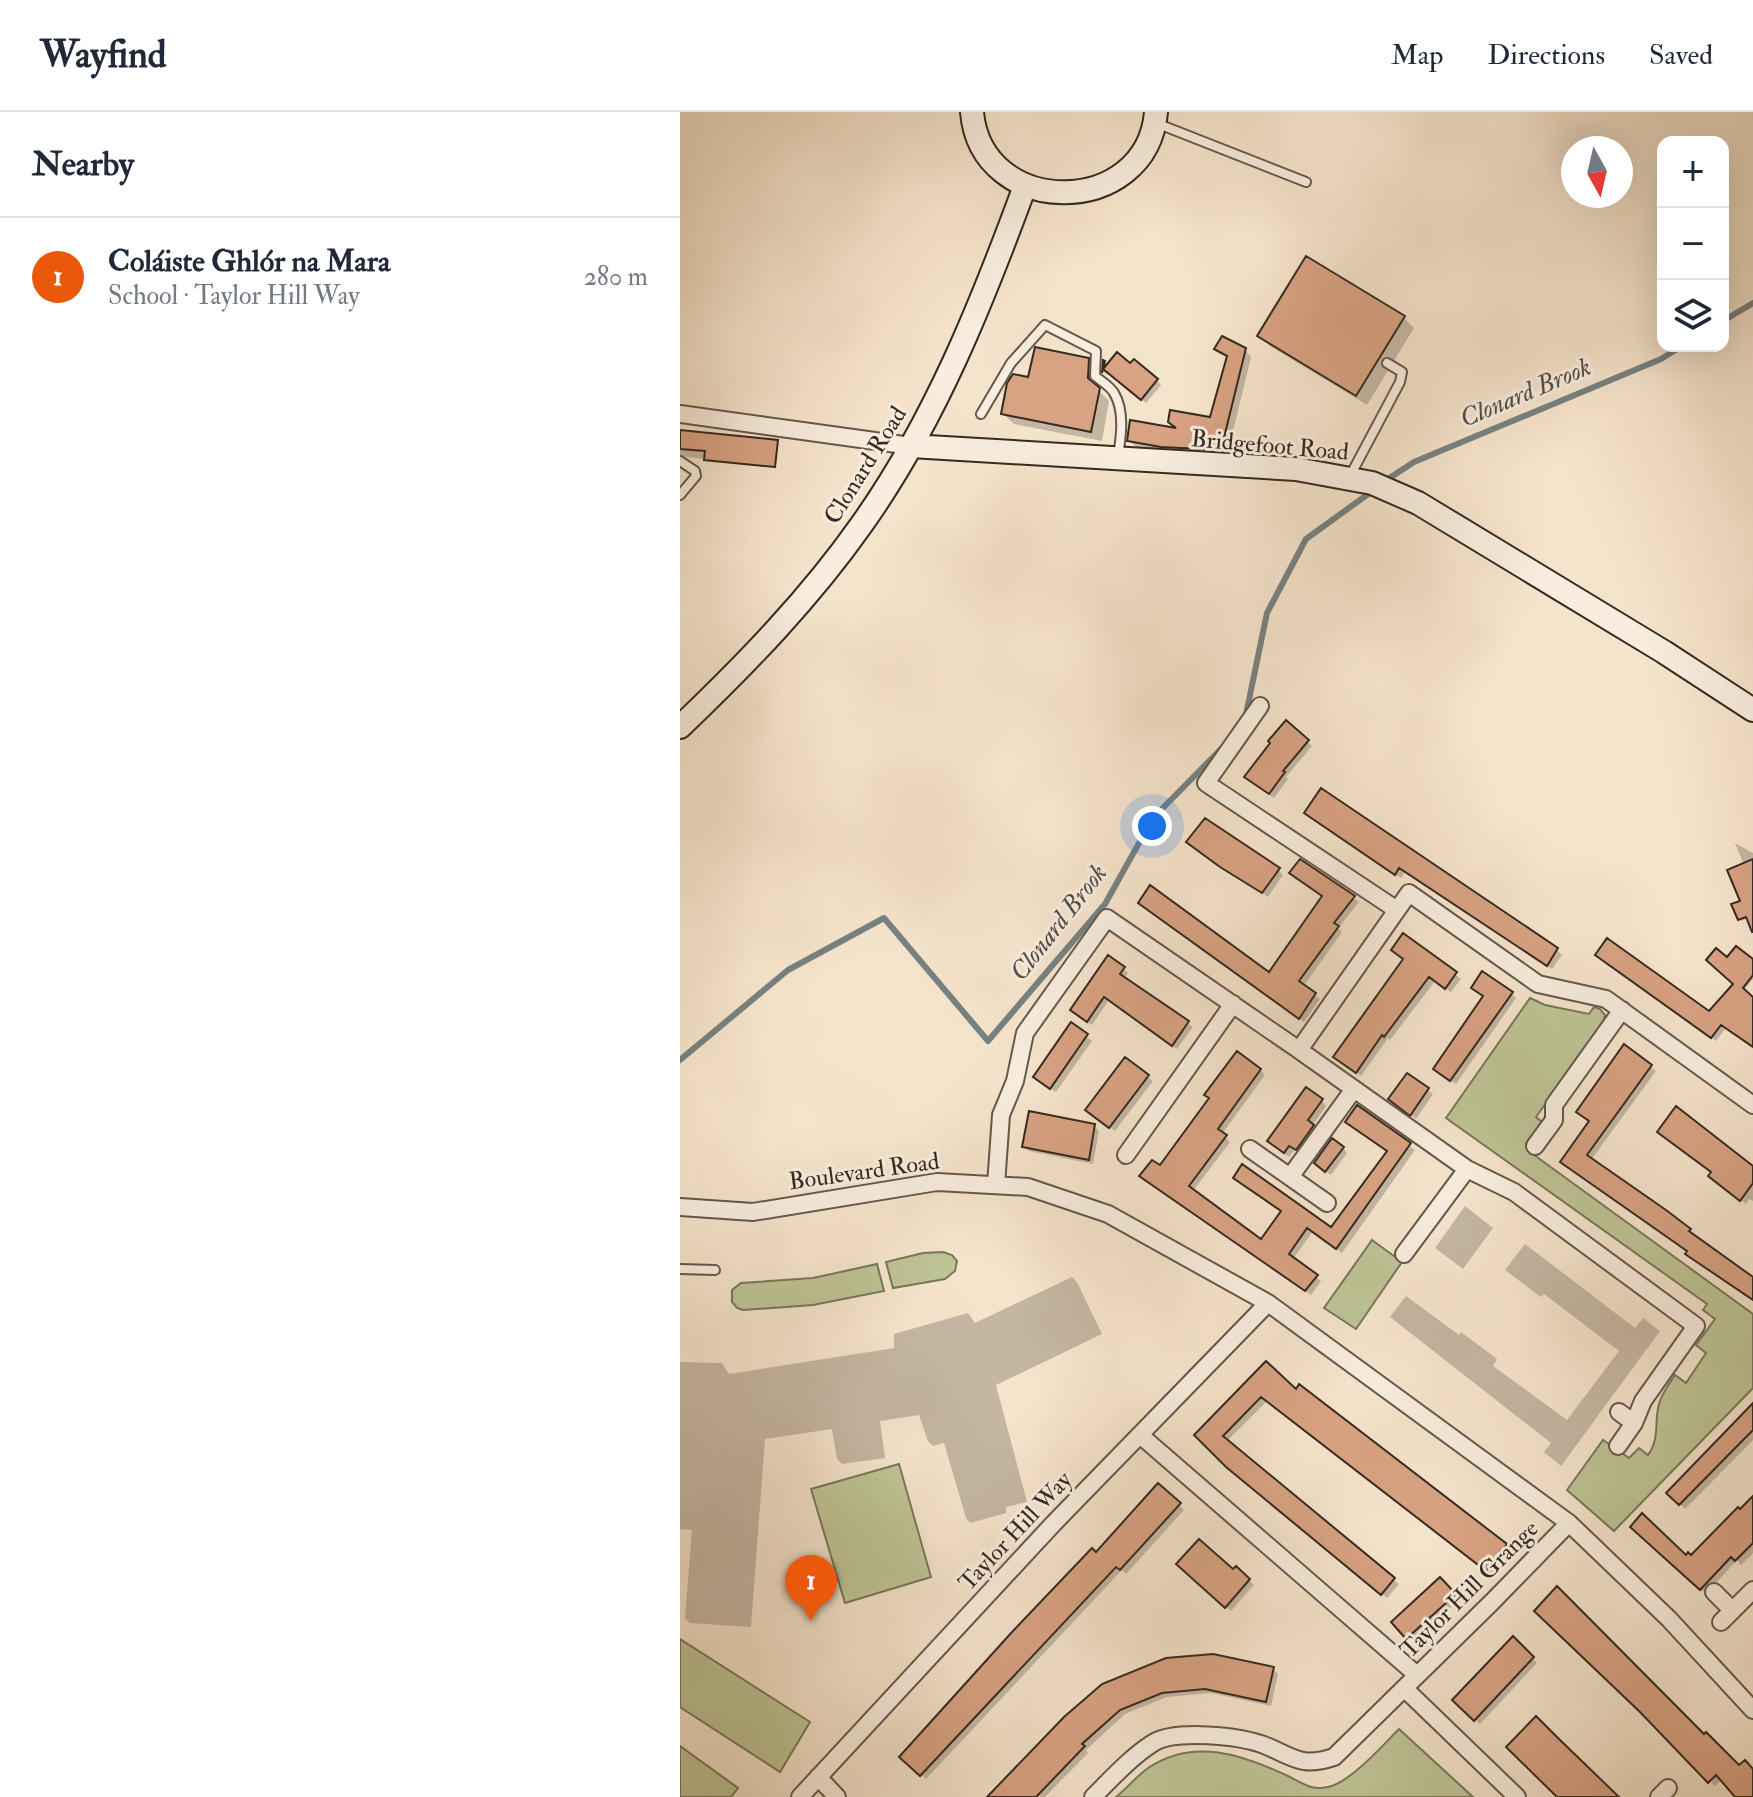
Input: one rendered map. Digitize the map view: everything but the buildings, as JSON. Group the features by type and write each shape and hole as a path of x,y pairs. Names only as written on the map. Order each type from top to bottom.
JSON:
{"main road":[{"path":"971,114 979,139 990,158 1006,175 1025,186 1052,194 1079,193 1105,185 1128,170 1145,148 1156,117"},
{"name":"Clonard Road","path":"680,727 771,635 862,524 911,446 986,292 1025,186"},
{"name":"Bridgefoot Road","path":"911,446 1296,469 1372,483 1418,503 1664,652 1753,710"}],"street":[{"path":"680,414 911,446"},
{"path":"1260,706 1206,783 1397,910"},
{"path":"1299,1050 1409,893 1538,984 1598,996 1622,1010 1753,1105"},
{"path":"996,1185 1001,1115 1015,1081 1025,1033 1107,918 1467,1169 1514,1192 1696,1326 1643,1401 1634,1423 1618,1446"},
{"path":"1126,1155 1233,1004"},
{"path":"1535,1146 1554,1120 1554,1105 1622,1010"},
{"path":"1290,1177 1354,1089"},
{"path":"1250,1149 1327,1203"},
{"path":"1404,1254 1467,1169"},
{"name":"Boulevard Road","path":"680,1207 753,1212 937,1182 1028,1187 1108,1214 1268,1303 1569,1523 1669,1619 1753,1710"},
{"name":"Taylor Hill Way","path":"800,1797 1054,1523 1268,1303"},
{"path":"1619,1412 1634,1423"},
{"path":"1140,1435 1417,1675"},
{"name":"Taylor Hill Grange","path":"1093,1797 1156,1740 1224,1735 1262,1744 1293,1758 1314,1763 1334,1757 1569,1523"},
{"path":"1714,1592 1727,1616 1753,1590"},
{"name":"Taylor Hill Grange","path":"1404,1688 1516,1797"},
{"path":"818,1777 837,1797"}],"lane":[{"path":"1156,117 1306,182"},
{"path":"981,414 1011,363 1045,325 1096,351 1095,376 1113,392 1122,427 1118,460"},
{"path":"1349,477 1400,382 1402,372 1387,363"},
{"path":"680,461 695,471 696,476 680,495"},
{"path":"680,1269 715,1270"}],"green space":[{"path":"1530,998 1545,1005 1589,1014 1594,1007 1605,1015 1603,1024 1536,1117 1542,1122 1528,1142 1530,1152 1753,1314 1753,1388 1614,1531 1567,1490 1603,1440 1629,1458 1639,1448 1648,1455 1654,1443 1662,1396 1675,1375 1686,1383 1706,1353 1696,1345 1715,1319 1703,1310 1707,1304 1446,1118"},
{"path":"1372,1240 1402,1262 1356,1329 1324,1308"},
{"path":"943,1252 957,1261 955,1271 945,1279 893,1288 886,1262 923,1253"},
{"path":"877,1264 884,1291 813,1305 743,1310 732,1302 732,1290 741,1283 813,1278"},
{"path":"899,1464 931,1577 845,1603 811,1489"},
{"path":"680,1639 810,1722 780,1772 680,1707"},
{"path":"1399,1729 1473,1797 1116,1797 1148,1768 1183,1753 1201,1751 1236,1756 1271,1768 1307,1786 1328,1787 1356,1771"},
{"path":"680,1746 738,1788 731,1797 680,1797"}],"waterway":[{"name":"Clonard Brook","path":"1729,317 1753,303"},
{"name":"Clonard Brook","path":"1388,479 1414,462 1672,352"},
{"name":"Clonard Brook","path":"1245,719 1267,613 1306,539 1371,492"},
{"name":"Clonard Brook","path":"680,1060 788,970 884,918 988,1041 1105,904 1153,818 1224,746"}],"place":[{"name":"Coláiste Ghlór na Mara","path":"811,1621"}]}
